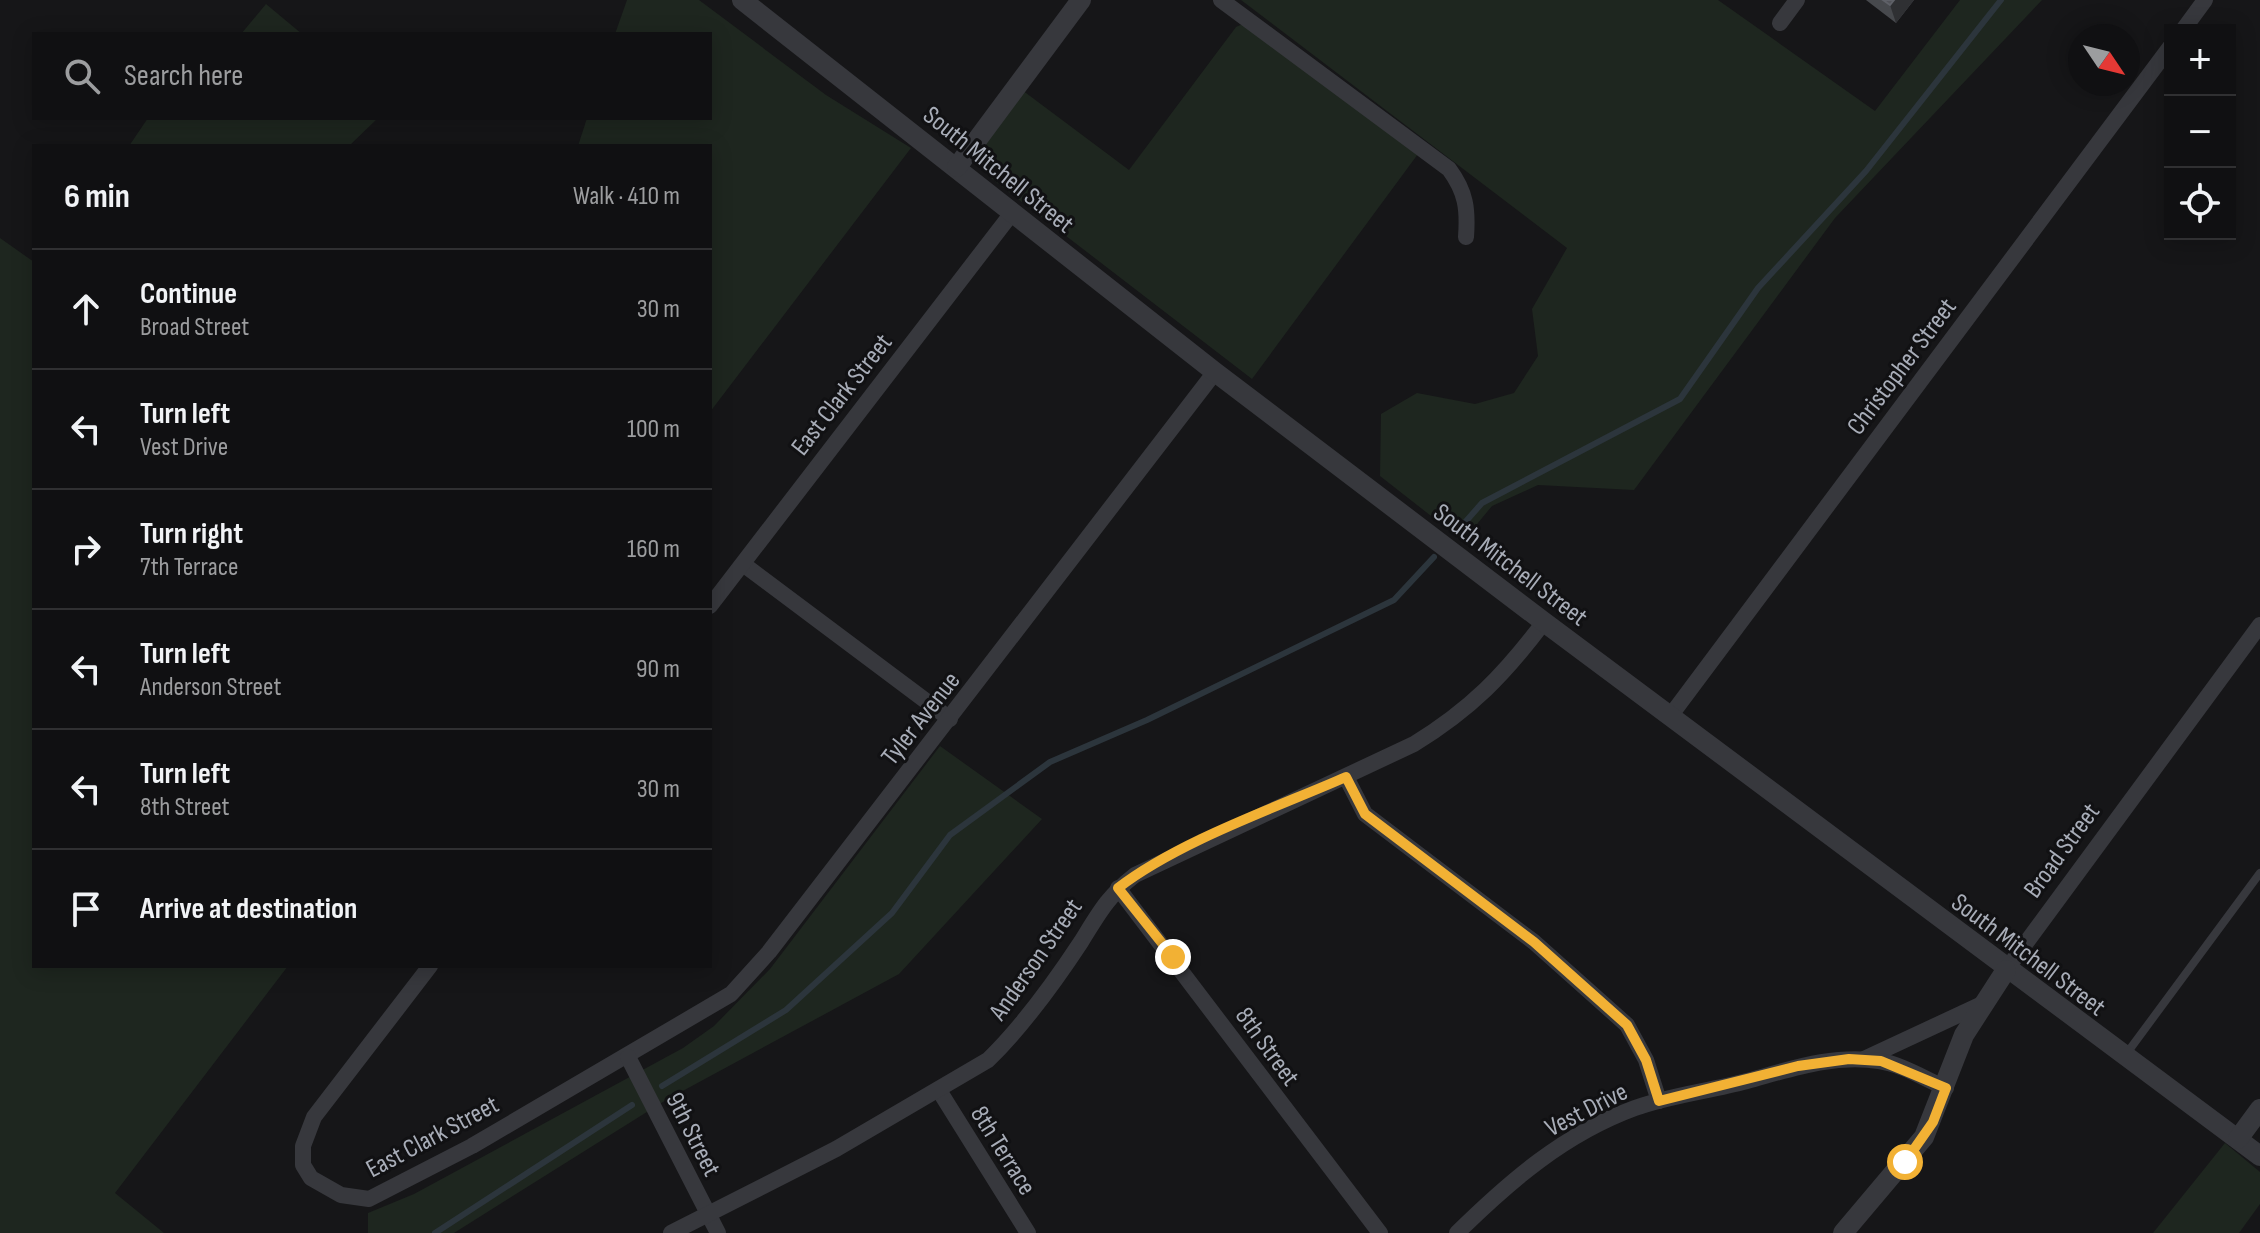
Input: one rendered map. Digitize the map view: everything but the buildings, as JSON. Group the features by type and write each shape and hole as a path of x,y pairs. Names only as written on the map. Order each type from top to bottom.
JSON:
{"street":[{"name":"South Mitchell Street","path":"742,0 1215,372 2006,970 2260,1156"},
{"path":"957,167 1081,0"},
{"path":"1221,0 1449,169 1461,186 1468,210 1466,237"},
{"path":"1780,23 1797,0"},
{"path":"2187,24 2205,0"},
{"name":"Christopher Street","path":"1671,715 2164,55"},
{"name":"East Clark Street","path":"712,603 1012,213"},
{"name":"Tyler Avenue","path":"628,1057 731,994 769,952 1215,372"},
{"path":"743,564 950,719"},
{"name":"Anderson Street","path":"671,1233 836,1149 940,1092 988,1060 1008,1041 1081,941 1098,910 1118,888 1135,875 1233,826 1414,744 1465,709 1505,674 1544,622"},
{"name":"Broad Street","path":"1843,1233 1924,1137 1946,1088 1964,1035 1982,1004 2260,625"},
{"path":"1346,777 1365,814 1534,942 1627,1025 1646,1060 1659,1101"},
{"name":"8th Street","path":"1118,888 1380,1233"},
{"name":"East Clark Street","path":"428,968 314,1117 303,1146 303,1165 311,1178 341,1195 369,1199 472,1146 628,1057"},
{"path":"1863,1060 1982,1004"},
{"name":"9th Street","path":"628,1057 718,1233"},
{"name":"Vest Drive","path":"1457,1233 1505,1186 1557,1147 1590,1128 1659,1101 1818,1062 1881,1061 1946,1088"},
{"name":"8th Terrace","path":"940,1092 1028,1233"},
{"path":"2238,1139 2260,1109"}],"lane":[{"path":"2124,1057 2260,873"}],"shaded area":[{"path":"627,0 699,0 826,95 911,148 712,409 712,144 579,144 586,120 712,120 712,32 616,32"},
{"path":"1241,0 1718,0 1875,111 1960,0 2042,0 1835,218 1634,490 1538,485 1492,506 1463,541 1380,476 1381,414 1417,393 1475,404 1514,393 1538,356 1532,309 1567,248"},
{"path":"266,4 300,32 243,32"},
{"path":"1245,23 1418,154 1252,379 992,179 979,157 982,146 1022,90 1129,170 1236,27"},
{"path":"147,120 376,120 351,144 130,144"},
{"path":"0,238 32,261 32,968 286,968 115,1193 164,1233 0,1233"},
{"path":"940,746 1042,819 899,974 666,1100 454,1233 368,1233 368,1213 414,1194 683,1048 714,1026 770,969"},
{"path":"2225,1143 2260,1172 2260,1204 2239,1233 2153,1233"}],"waterway":[{"path":"1460,528 1482,503 1680,399 1758,288 1866,171 2001,0"},
{"path":"662,1086 786,1010 892,913 950,835 1050,762 1147,720 1394,600 1434,557"},
{"path":"435,1233 632,1105"}],"route":[{"path":"1173,957 1118,888 1135,875 1233,826 1346,777 1365,814 1534,942 1627,1025 1646,1060 1659,1101 1818,1062 1849,1059 1881,1061 1946,1088 1933,1122 1905,1162"}]}
